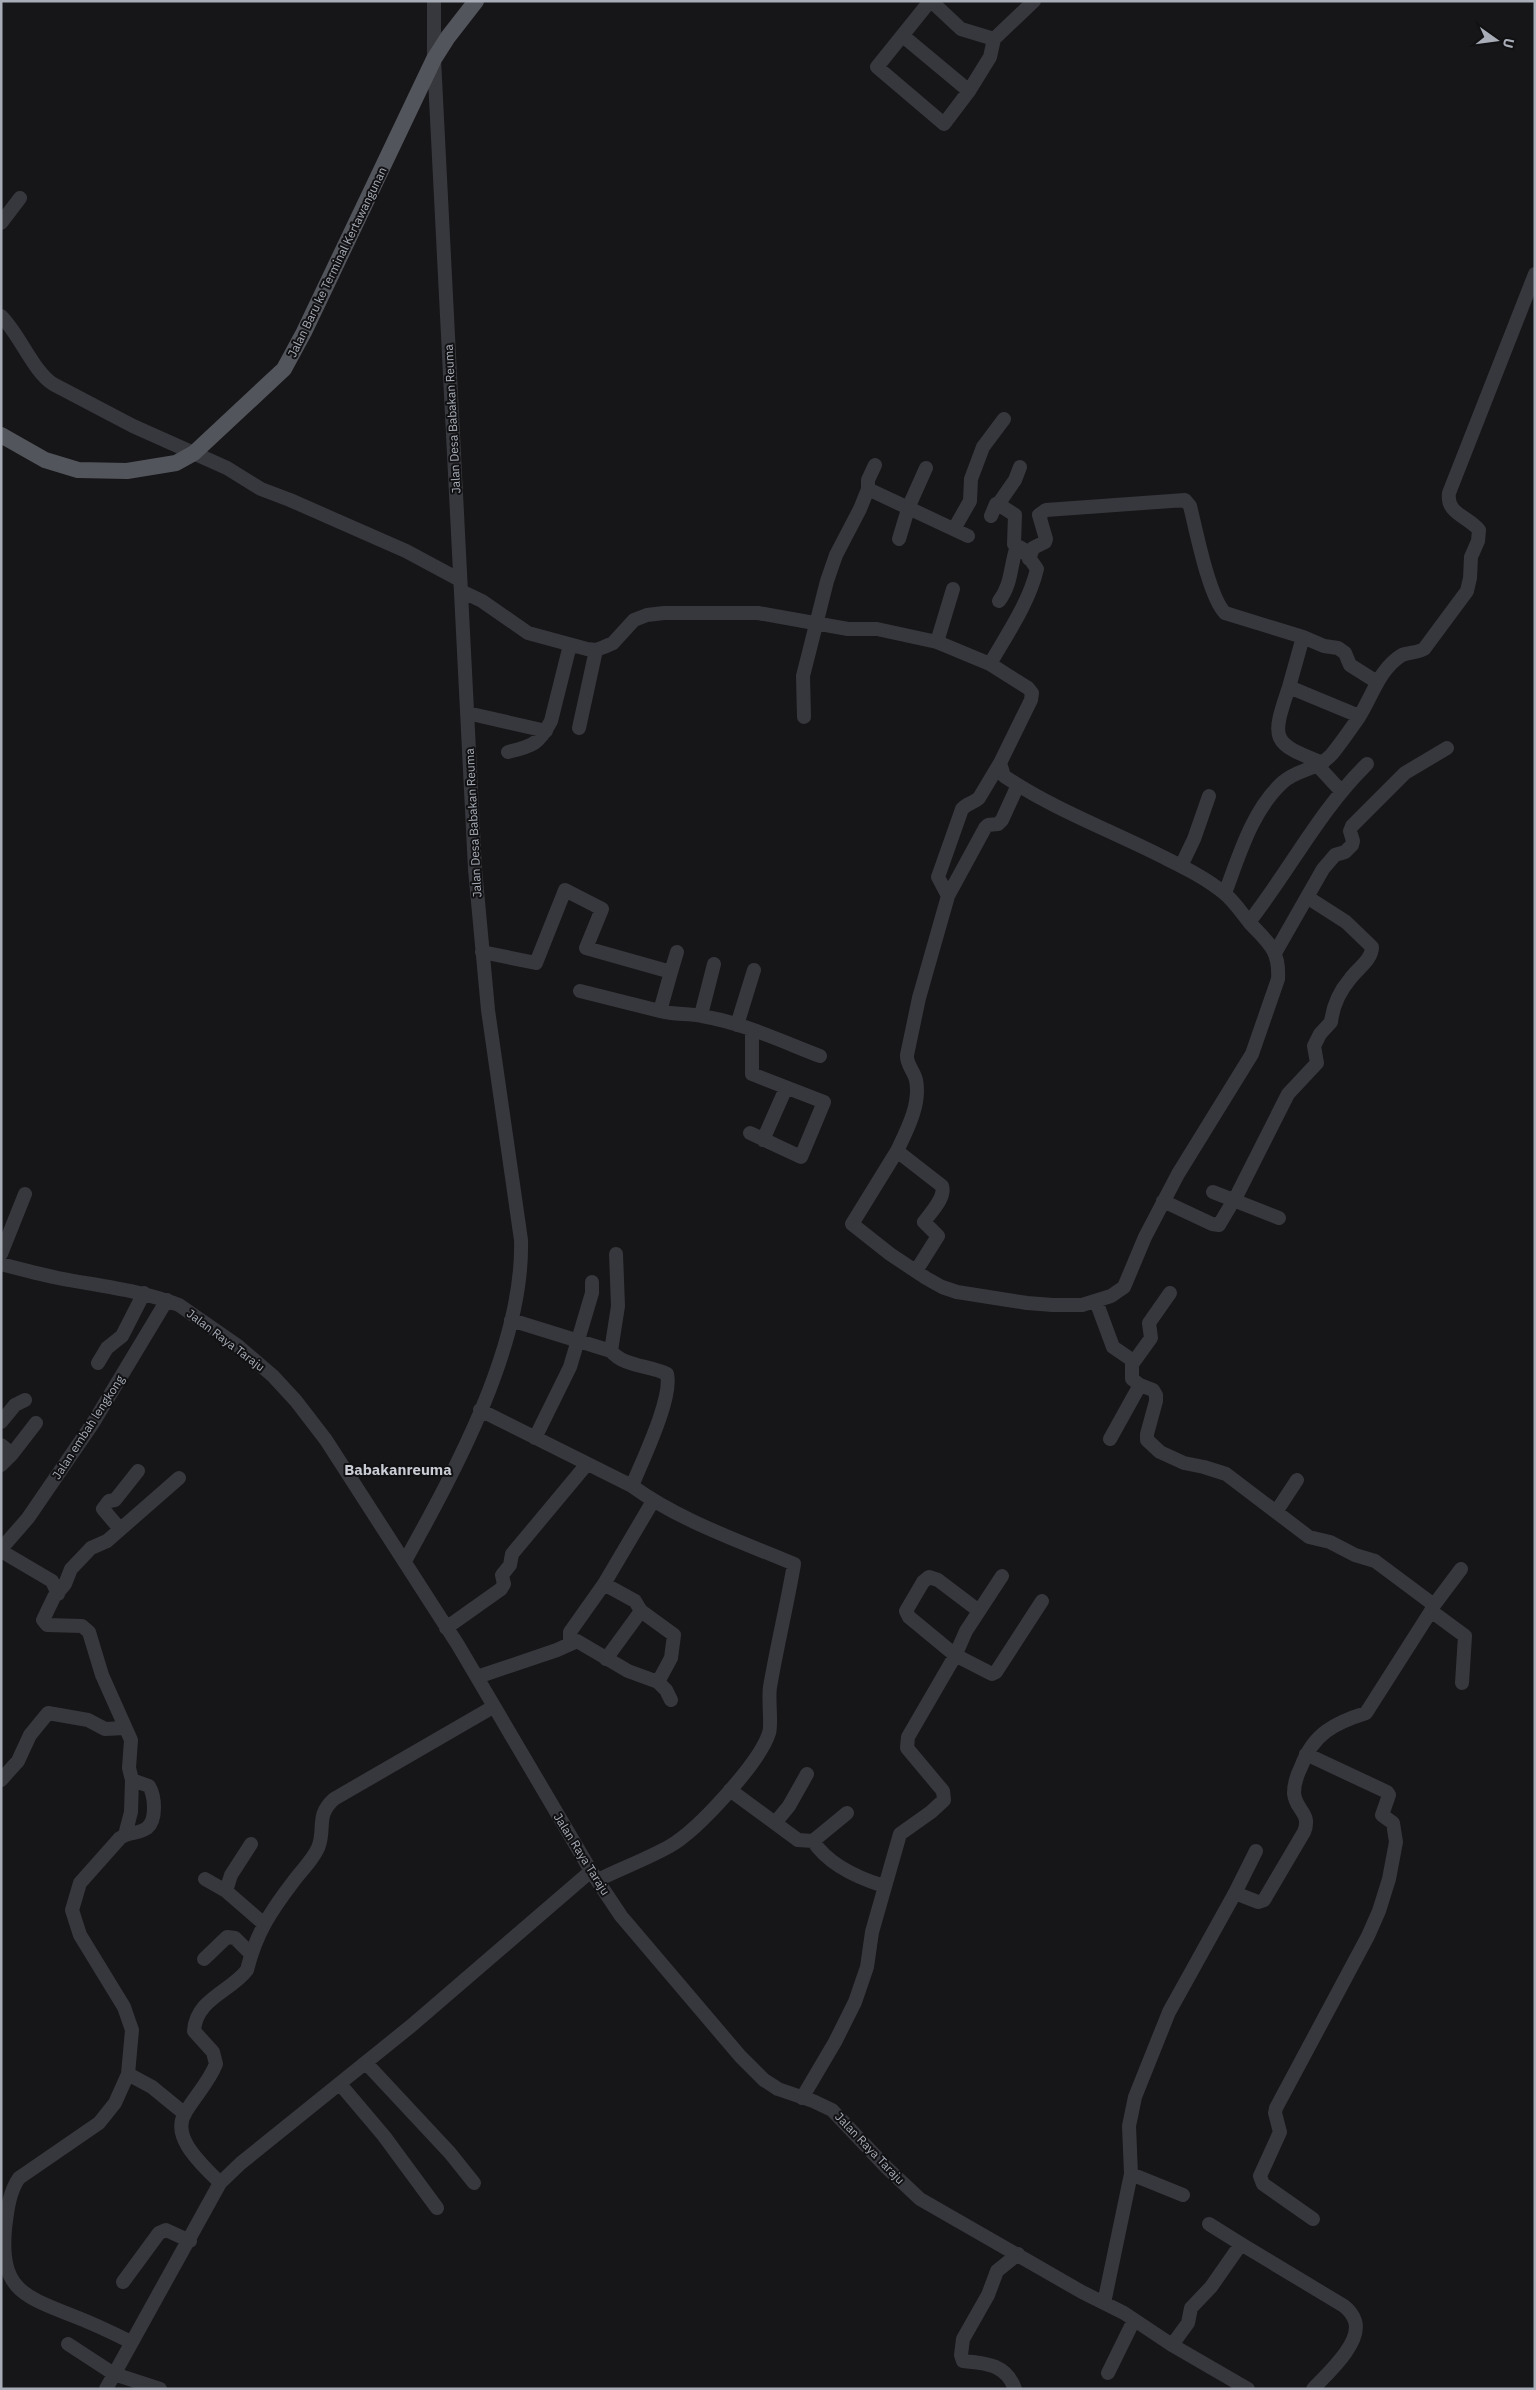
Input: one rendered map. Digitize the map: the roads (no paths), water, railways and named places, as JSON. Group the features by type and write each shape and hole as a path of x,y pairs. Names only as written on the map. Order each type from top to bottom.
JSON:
{"main road":[{"name":"Jalan Baru ke Terminal Kertawangunan","path":"1,435 45,460 61,466 94,471 127,471 163,466 176,463 194,453 284,369 304,332 434,60 448,37 476,1"}],"street":[{"name":"Jalan Desa Babakan Reuma","path":"405,1561 444,1489 500,1361 520,1278 521,1240 488,1010 475,869 434,60 434,1"},
{"path":"994,39 961,29 930,1 903,36 876,66 944,124 990,57 994,39 1031,2"},
{"path":"903,36 969,90"},
{"path":"1,223 20,198"},
{"path":"1225,893 1250,829 1282,783 1321,764 1360,716 1377,682 1402,656 1418,653 1424,649 1467,592 1471,557 1478,541 1479,530 1450,507 1449,493 1535,274"},
{"path":"1,316 18,336 47,380 109,414 194,453 270,492 406,552 460,586 528,633 596,650 613,643 629,624 647,615 664,613 758,613 848,629 877,629 937,642 990,664 1028,688 1032,693 1031,700 1000,763 980,798 975,802 965,805 962,809 943,857 938,877 948,896"},
{"path":"954,529 970,502 971,478 983,447 1004,418"},
{"path":"804,717 803,676 816,622 836,555 868,488 868,480 874,465"},
{"path":"991,516 996,504 999,503 1015,480 1020,466"},
{"path":"899,539 909,506 926,468"},
{"path":"868,488 909,506 968,536"},
{"path":"1029,559 1033,548 1041,545 1046,539 1039,515 1046,510 1185,500 1190,506 1202,557 1222,610 1324,646 1338,648 1345,653 1350,665 1377,682"},
{"path":"990,664 1012,626 1035,576 1035,564 1013,540 1015,515 999,503"},
{"path":"999,601 1010,581 1011,564 1017,546"},
{"path":"937,642 953,589"},
{"path":"1303,637 1278,721 1278,735 1291,751 1321,764 1341,792"},
{"path":"508,752 538,743 546,730 551,721 570,645"},
{"path":"579,728 596,650"},
{"path":"1289,688 1360,716"},
{"path":"467,713 546,730"},
{"path":"1275,953 1322,869 1335,854 1345,852 1352,845 1350,831 1352,826 1386,789 1404,773 1447,748"},
{"path":"1000,763 1004,776 1018,785 1181,866 1225,893 1249,922 1263,935 1275,953 1279,968 1278,980 1252,1054 1163,1201 1124,1287 1111,1296 1082,1305 1044,1304 957,1292 942,1288 890,1254 852,1224 897,1151 915,1104 916,1077 906,1060 906,1055 919,998 948,896 977,841 988,825 998,824 1002,820 1018,785"},
{"path":"1249,922 1341,792 1367,764"},
{"path":"1181,866 1194,839 1209,796"},
{"path":"482,952 536,963 565,890 602,909 586,948 671,972"},
{"path":"1163,1201 1216,1226 1219,1225 1233,1202 1288,1094 1317,1063 1314,1046 1320,1034 1331,1022 1331,1014 1336,1000 1350,978 1371,955 1372,947 1354,929 1307,897"},
{"path":"660,1011 677,952"},
{"path":"701,1015 714,964"},
{"path":"738,1025 754,970"},
{"path":"580,990 671,1014 701,1015 738,1025 820,1056"},
{"path":"752,1030 752,1074 824,1102 801,1157 757,1136 786,1088"},
{"path":"897,1151 942,1186 943,1190 942,1196 924,1222 938,1236 916,1271"},
{"path":"1212,1192 1233,1202 1279,1218"},
{"path":"1,1254 25,1194"},
{"path":"611,1351 618,1306 616,1254"},
{"name":"Jalan Raya Taraju","path":"1,1264 58,1278 144,1293 167,1300 180,1305 238,1346 288,1392 346,1469 477,1677 493,1707 621,1916 740,2056 764,2080 778,2089 832,2110 887,2168 920,2199 975,2232 1018,2254 1134,2320 1172,2345 1248,2389"},
{"path":"535,1438 562,1386 578,1342 592,1294 592,1282"},
{"path":"98,1363 110,1339 132,1319 144,1293"},
{"path":"1170,1293 1149,1323 1148,1328 1151,1338 1134,1363 1132,1379 1140,1385 1153,1390 1157,1397 1146,1434 1151,1446 1184,1463 1226,1474 1308,1537 1330,1542 1355,1555 1375,1562 1465,1636 1462,1683"},
{"name":"Jalan embah lengkong","path":"1,1550 28,1518 93,1423 167,1300"},
{"path":"1096,1302 1113,1347 1134,1363"},
{"path":"511,1320 611,1351 637,1366 662,1371 667,1374 669,1381 664,1404 632,1486"},
{"path":"110,1339 136,1352"},
{"path":"1110,1439 1140,1385"},
{"path":"1,1422 15,1405 25,1400"},
{"path":"106,2389 190,2241 220,2183 241,2163 595,1876 671,1845 692,1829 730,1790 760,1750 770,1730 768,1715 770,1688 794,1564 724,1535 653,1501 632,1486 480,1410"},
{"path":"1,1465 6,1449 36,1423"},
{"path":"446,1628 501,1589 504,1584 502,1575 510,1565 512,1554 587,1464"},
{"path":"120,1529 102,1509 109,1501 114,1500 138,1471"},
{"path":"131,2342 21,2293 6,2271 3,2246 9,2202 14,2185 19,2178 99,2123 115,2102 128,2074 132,2030 124,2007 80,1935 72,1910 80,1883 124,1834 131,1812 132,1780 129,1768 131,1746 102,1675 87,1628 53,1626 44,1623 44,1616 65,1584 71,1569 91,1548 107,1541 179,1478"},
{"path":"1276,1512 1297,1480"},
{"path":"570,1643 570,1632 604,1584 653,1501"},
{"path":"1,1550 52,1581 58,1594"},
{"path":"1236,1893 1258,1902 1264,1900 1304,1832 1307,1820 1294,1792 1296,1778 1306,1754 1326,1730 1346,1718 1366,1713 1432,1608 1461,1569"},
{"path":"802,2098 835,2042 854,2002 867,1967 872,1932 900,1834 931,1812 944,1800 943,1791 907,1748 906,1743 956,1655 966,1630 1002,1576"},
{"path":"979,1611 929,1577 923,1582 908,1606 907,1614 956,1655 990,1674 995,1673 1042,1601"},
{"path":"604,1584 635,1601 641,1611 674,1635 671,1658 658,1682"},
{"path":"606,1658 641,1611"},
{"path":"477,1677 558,1650 577,1641 582,1642 628,1671 658,1682 666,1690 671,1700"},
{"path":"220,2183 188,2146 180,2130 184,2114 216,2064 213,2052 194,2031 194,2021 209,2001 247,1970 250,1953 264,1924 318,1847 320,1826 327,1805 334,1799 493,1707"},
{"path":"1,1780 18,1761 30,1735 48,1713 88,1720 106,1728 125,1728"},
{"path":"1306,1754 1387,1792 1389,1795 1382,1815 1393,1823 1396,1842 1389,1879 1368,1936 1276,2108 1275,2112 1280,2132 1260,2176 1263,2184 1313,2219"},
{"path":"775,1824 789,1806 807,1774"},
{"path":"124,1834 147,1828 154,1807 154,1798 149,1786 132,1780"},
{"path":"730,1790 798,1840 813,1841 847,1813"},
{"path":"813,1841 826,1857 860,1878 884,1886"},
{"path":"226,1891 231,1875 251,1844"},
{"path":"1104,2303 1131,2174 1129,2126 1143,2074 1168,2012 1236,1893 1256,1851"},
{"path":"205,1879 226,1891 264,1924"},
{"path":"204,1959 227,1937 235,1938 250,1953"},
{"path":"366,2062 450,2153 474,2183"},
{"path":"128,2074 152,2087 184,2114"},
{"path":"340,2084 389,2142 438,2208"},
{"path":"1131,2174 1182,2195"},
{"path":"1209,2224 1344,2306 1352,2314 1356,2322 1354,2341 1313,2389"},
{"path":"122,2282 159,2233 166,2230 190,2241"},
{"path":"1172,2345 1188,2323 1191,2308 1211,2287 1241,2244"},
{"path":"1015,2389 1008,2374 1001,2368 989,2363 963,2361 961,2355 963,2339 988,2295 997,2271 1018,2254"},
{"path":"1108,2373 1134,2320"},
{"path":"68,2344 114,2374 160,2389"}],"district":[{"name":"Babakanreuma","path":"398,1469"}]}
